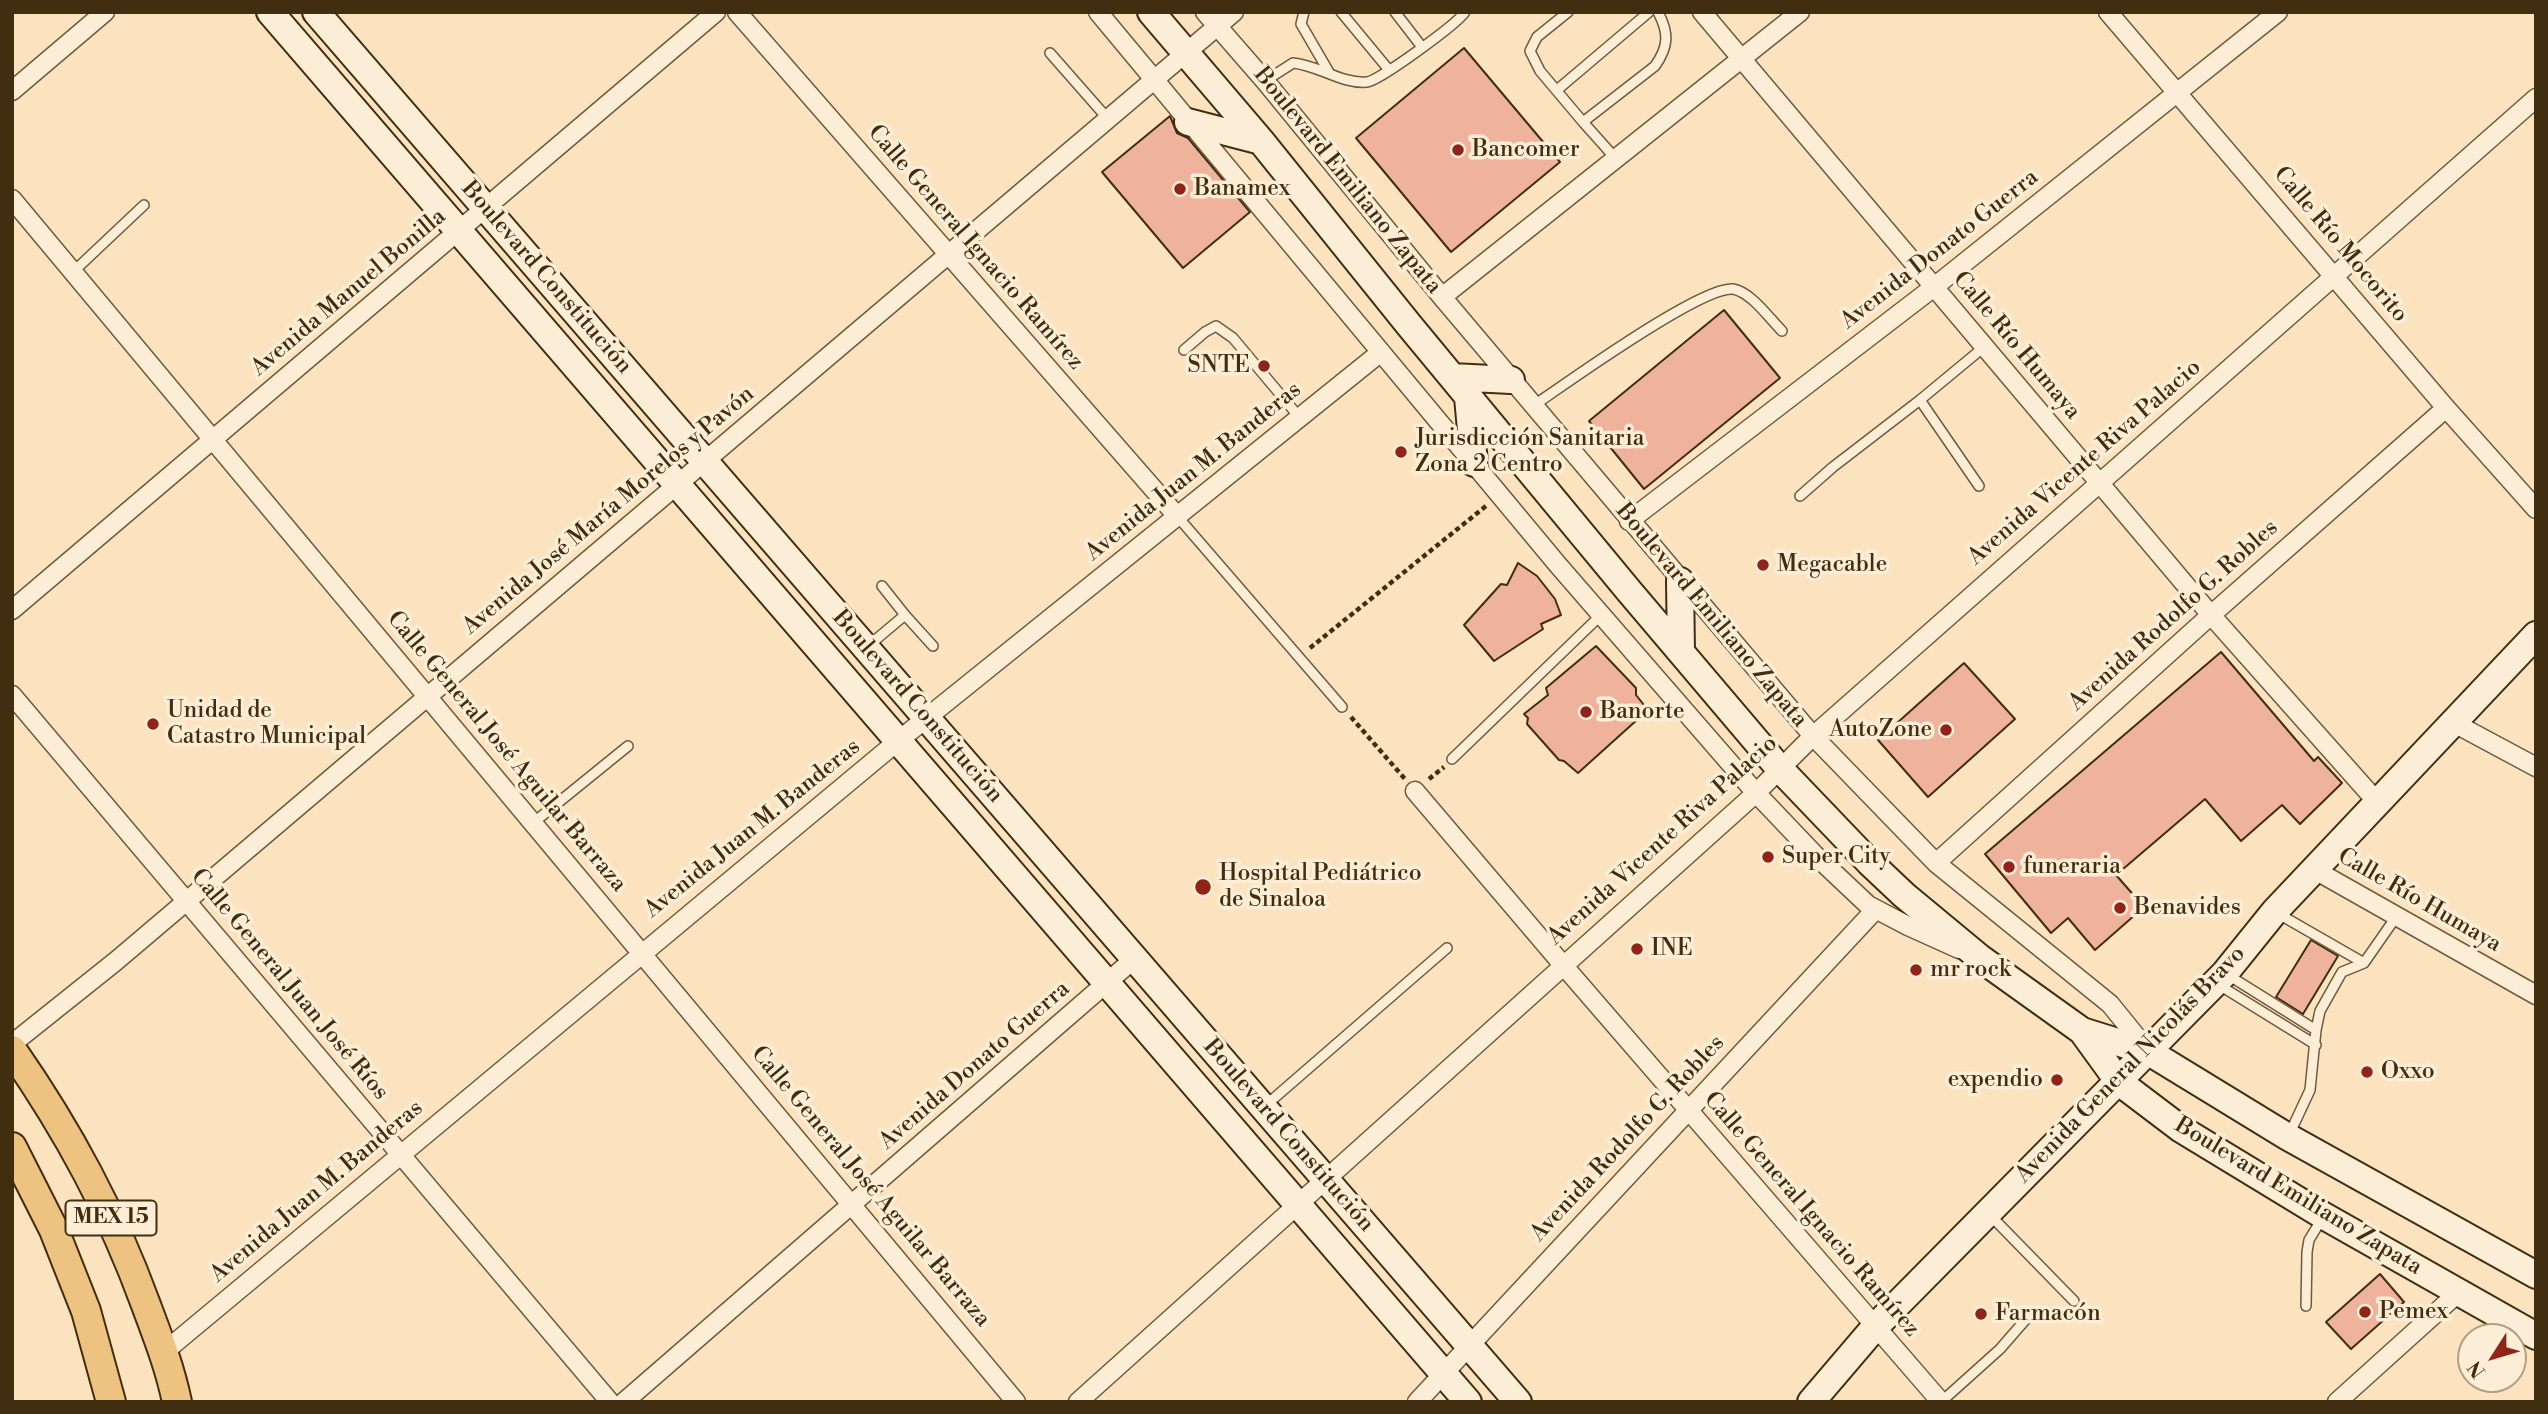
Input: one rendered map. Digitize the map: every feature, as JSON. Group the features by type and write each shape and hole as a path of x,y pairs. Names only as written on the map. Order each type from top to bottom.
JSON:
{"main road":[{"name":"Boulevard Constitución","path":"270,12 1468,1402"},
{"name":"Boulevard Constitución","path":"316,12 1518,1402"},
{"name":"Boulevard Emiliano Zapata","path":"1151,12 1261,141 1460,387 1780,769 1878,870 1980,958 2082,1031 2149,1052 2288,1137 2536,1275"},
{"path":"1188,122 1261,141"},
{"path":"1474,463 1460,387 1511,380"},
{"path":"1680,581 1681,652"},
{"name":"Avenida General Nicolás Bravo","path":"1811,1402 1875,1327 2220,978 2275,911 2536,635"},
{"name":"Boulevard Emiliano Zapata","path":"2082,1031 2119,1082 2181,1129 2324,1216 2536,1336"},
{"name":"MEX 15","path":"12,1050 49,1104 107,1208 164,1352 178,1399"},
{"name":"MEX 15","path":"12,1147 54,1230 86,1311 111,1402"}],"street":[{"path":"12,91 105,12"},
{"name":"Avenida Manuel Bonilla","path":"12,610 716,12"},
{"name":"Calle General Ignacio Ramírez","path":"737,12 1177,516"},
{"name":"Boulevard Emiliano Zapata","path":"1098,12 1601,615 1756,793 1815,855 1875,910 1980,958"},
{"name":"Avenida José María Morelos y Pavón","path":"12,1044 187,902 1185,54 1211,19 1234,12"},
{"name":"Calle Río Humaya","path":"1702,12 2211,615 2378,803"},
{"path":"1442,298 1800,12"},
{"name":"Calle Río Mocorito","path":"2108,12 2446,408 2536,509"},
{"name":"Avenida Donato Guerra","path":"1629,522 1934,287 2278,12"},
{"name":"Boulevard Emiliano Zapata","path":"1211,19 1629,522 1813,736 1936,863 2110,1004 2149,1052"},
{"name":"Avenida Vicente Riva Palacio","path":"1078,1402 1756,793 1813,736 2536,98"},
{"name":"Calle General José Aguilar Barraza","path":"12,199 1016,1402"},
{"name":"Avenida Juan M. Banderas","path":"164,1352 898,741 1381,352"},
{"name":"Avenida Rodolfo G. Robles","path":"1936,863 2446,408"},
{"name":"Calle General Juan José Ríos","path":"12,695 610,1402"},
{"path":"2454,723 2536,767"},
{"name":"Calle General Ignacio Ramírez","path":"1415,791 1941,1402"},
{"name":"Calle Río Humaya","path":"2315,870 2536,995"},
{"name":"Avenida Rodolfo G. Robles","path":"1417,1402 1875,910"},
{"name":"Avenida Donato Guerra","path":"624,1402 1134,959"},
{"path":"2337,1402 2459,1292"}],"lane":[{"path":"1304,12 1301,24 1330,74"},
{"path":"1341,12 1389,70"},
{"path":"1395,12 1422,47"},
{"path":"1265,81 1293,63 1367,82 1375,80 1465,12"},
{"path":"1569,12 1537,37 1530,51 1531,57 1616,159"},
{"path":"1557,90 1649,12"},
{"path":"1583,122 1655,66 1666,39 1666,27 1658,12"},
{"path":"1050,53 1108,119"},
{"path":"73,272 144,205"},
{"path":"1533,406 1624,344 1699,299 1723,290 1734,289 1746,295 1782,331"},
{"path":"1184,350 1216,326 1224,330 1234,338 1300,418"},
{"path":"1800,496 1984,347"},
{"path":"1920,400 1979,486"},
{"path":"1177,516 1342,708"},
{"path":"882,586 933,646"},
{"path":"866,648 905,615"},
{"path":"1452,759 1601,615"},
{"path":"533,823 628,746"},
{"path":"2275,911 2364,962"},
{"path":"2288,1137 2308,1098 2320,1012 2342,972 2364,962 2396,917"},
{"path":"1263,1108 1447,948"},
{"path":"2220,978 2316,1030"},
{"path":"2220,978 2316,1045"},
{"path":"1987,1212 2074,1301"},
{"path":"2306,1306 2309,1240 2324,1216"},
{"path":"1941,1402 2000,1349 2027,1318"}],"path":[{"path":"1299,656 1500,494"},
{"path":"1342,708 1415,791 1452,759"}],"building":[{"name":"Bancomer","path":"1464,48 1560,162 1451,252 1356,138"},
{"name":"Banamex","path":"1170,116 1177,133 1188,138 1250,212 1183,268 1102,172"},
{"path":"1724,310 1780,378 1644,489 1589,421"},
{"path":"1518,563 1537,576 1555,599 1561,615 1541,624 1543,629 1494,661 1464,625 1501,584 1507,585"},
{"name":"Banorte","path":"1596,646 1636,688 1636,695 1648,710 1578,773 1559,760 1527,724 1528,718 1524,714 1548,695 1546,688"},
{"path":"2221,652 2314,761 2318,757 2342,783 2300,824 2282,805 2241,841 2205,799 2116,875 2144,907 2095,950 2068,918 2051,933 1985,854"},
{"name":"AutoZone","path":"1964,663 2015,719 1928,797 1878,740"},
{"path":"2311,940 2338,956 2303,1014 2276,997"},
{"name":"Pemex","path":"2380,1274 2404,1302 2351,1349 2326,1322"}],"place":[{"name":"Bancomer","path":"1458,150"},
{"name":"Banamex","path":"1180,189"},
{"name":"SNTE","path":"1264,366"},
{"name":"Jurisdicción Sanitaria Zona 2 Centro","path":"1401,452"},
{"name":"Megacable","path":"1763,565"},
{"name":"Banorte","path":"1586,712"},
{"name":"Unidad de Catastro Municipal","path":"153,724"},
{"name":"AutoZone","path":"1946,730"},
{"name":"Super City","path":"1768,857"},
{"name":"funeraria","path":"2009,867"},
{"name":"Hospital Pediátrico de Sinaloa","path":"1203,887"},
{"name":"Benavides","path":"2120,908"},
{"name":"INE","path":"1637,949"},
{"name":"mr rock","path":"1916,970"},
{"name":"Oxxo","path":"2367,1072"},
{"name":"expendio","path":"2057,1080"},
{"name":"Pemex","path":"2365,1312"},
{"name":"Farmacón","path":"1981,1314"}]}
